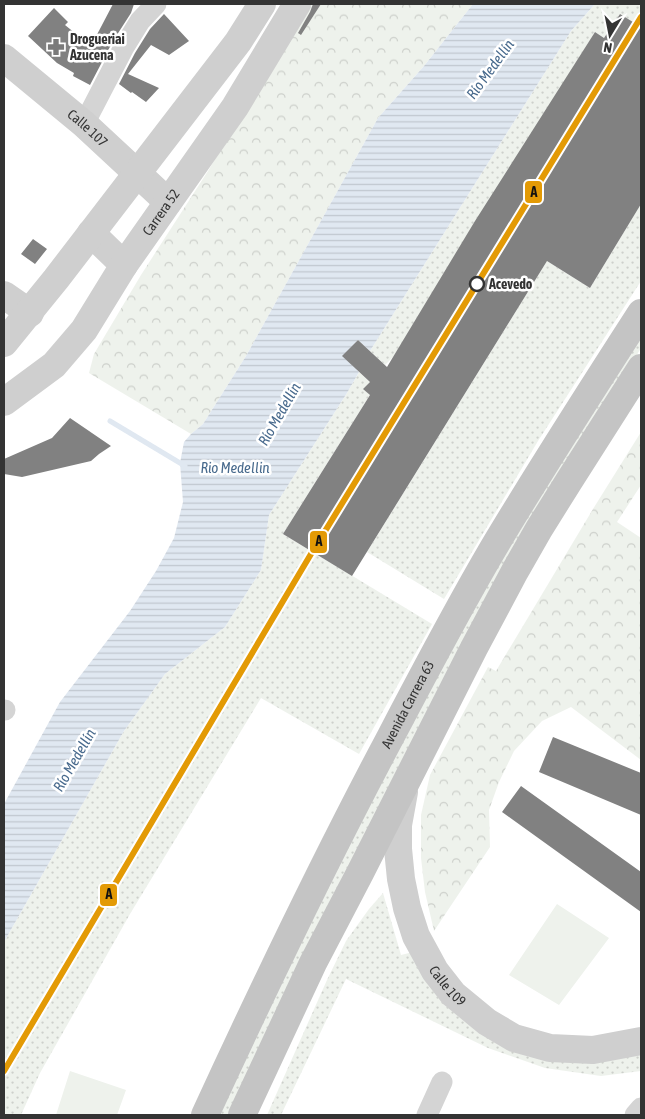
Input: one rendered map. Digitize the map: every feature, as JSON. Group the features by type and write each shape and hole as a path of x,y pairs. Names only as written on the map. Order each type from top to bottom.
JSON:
{"highway":[{"name":"Avenida Carrera 63","path":"205,1115 306,900 427,666 516,510 641,313"},
{"path":"242,1115 309,969 474,648 539,529 641,368"}],"main road":[{"path":"4,343 30,313 238,42 262,4"},
{"name":"Carrera 52","path":"4,402 54,365 84,330 124,265 235,107 297,4"},
{"name":"Calle 107","path":"4,58 84,124 168,202"},
{"path":"91,233 124,265"},
{"path":"4,295 30,313"},
{"name":"Calle 109","path":"405,784 398,825 398,849 401,879 407,908 416,936 435,971 453,994 487,1022 514,1038 550,1048 593,1050 641,1041"}],"street":[{"path":"84,124 124,47 140,22 156,4"},
{"path":"426,1115 442,1082"},
{"path":"635,1115 641,1108"}],"green space":[{"path":"311,4 473,4 424,66 378,118 246,356 203,424 191,434 89,373 94,354 141,275"},
{"path":"595,4 641,4 641,27 620,14 604,38 595,32 394,356 385,365 370,351 571,31"},
{"path":"641,204 641,281 538,441 444,599 367,552 547,261 590,288"},
{"path":"641,331 641,348 600,416 235,1115 215,1115 269,1000 458,629"},
{"path":"359,372 370,382 364,389 370,395 283,534 432,624 359,754 261,698 130,914 40,1073 21,1115 4,1115 4,942 124,731 165,674 225,627 261,570 269,515"},
{"path":"641,432 641,485 617,522 641,538 641,760 571,707 542,721 514,751 499,782 489,810 490,847 434,931 425,892 421,858 421,815 430,775 488,667 496,671"},
{"path":"383,893 401,955 413,952 496,1035 641,1049 641,1071 601,1076 545,1068 488,1048 346,979 281,1115 267,1115 346,941"},
{"path":"557,904 609,938 559,1005 509,975"},
{"path":"70,1071 126,1090 117,1115 56,1115"}],"water":[{"path":"473,4 595,4 571,31 370,351 358,340 343,356 359,372 269,515 261,570 225,627 165,674 124,731 4,942 4,804 60,702 130,611 156,571 174,538 183,502 180,463 184,442 203,424 246,356 378,118 424,66"}],"building":[{"path":"113,4 134,4 131,13 113,41 90,85 73,76 74,73 57,63 28,36 54,8 68,22 65,25 91,46"},
{"path":"313,4 321,4 301,35 298,33"},
{"path":"164,14 189,41 169,55 151,45 128,74 159,88 146,102 119,84 150,29"},
{"name":"Acevedo","path":"620,14 641,27 641,204 590,288 547,261 352,576 283,534 370,395 363,389 370,382 342,356 358,340 387,367 475,221 595,32 604,38"},
{"path":"33,239 47,249 35,264 21,254"},
{"path":"70,418 111,446 91,461 22,477 4,474 4,459 52,438"},
{"path":"553,737 641,773 641,815 539,772"},
{"path":"521,786 641,872 641,912 502,812"}],"waterway":[{"path":"110,421 185,466"}],"transit line":[{"name":"A","path":"4,1071 311,554 641,17"}],"place":[{"name":"Drogueriai Azucena","path":"56,47"},
{"name":"Acevedo","path":"477,284"}],"water label":[{"name":"Río Medellín","path":"490,69"},
{"name":"Río Medellín","path":"279,414"},
{"name":"Rio Medellin","path":"235,467"},
{"name":"Río Medellín","path":"74,760"}]}
